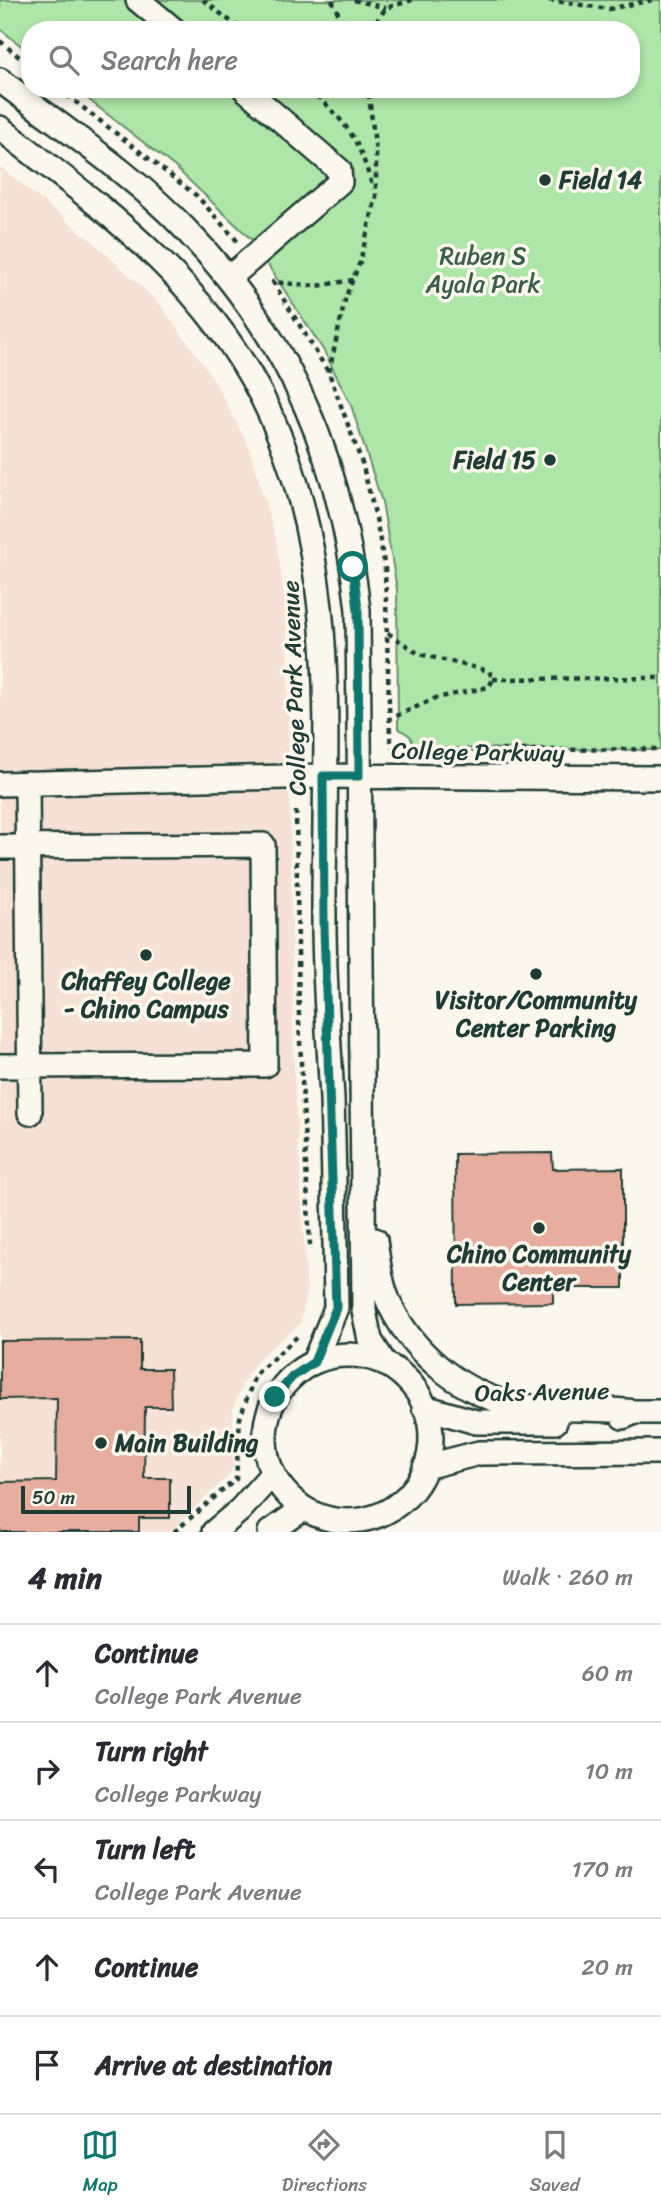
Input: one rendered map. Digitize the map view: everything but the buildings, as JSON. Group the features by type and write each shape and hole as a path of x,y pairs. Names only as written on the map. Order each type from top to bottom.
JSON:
{"street":[{"path":"138,0 163,21"},
{"path":"0,79 21,95"},
{"path":"24,98 148,194 185,229 229,278 265,328 295,378 331,471 345,518 358,610 364,1311 370,1340 385,1364 415,1390 424,1407 430,1427 430,1448 425,1467 413,1489 396,1506 374,1517 350,1522 326,1519 303,1509 285,1493 272,1474 265,1448 266,1422 275,1397 292,1377 314,1362 337,1356 362,1356 385,1364"},
{"path":"229,278 340,182 341,176 339,170 255,98"},
{"name":"College Park Avenue","path":"0,128 105,209 160,256 192,293 232,346 261,395 282,441 305,512 319,584 323,649 324,927 336,1308 314,1362"},
{"name":"College Parkway","path":"0,783 323,776 661,778"},
{"path":"27,783 30,1113"},
{"path":"0,848 263,845 265,1065 0,1066"},
{"path":"361,1106 373,1148 374,1232 379,1271 390,1306 411,1339 443,1372 481,1393 520,1405 609,1408 635,1412"},
{"name":"Oaks Avenue","path":"424,1407 476,1422 611,1422 635,1412 661,1412"},
{"path":"425,1467 479,1453 661,1452"},
{"path":"214,1532 240,1510 272,1474"},
{"path":"270,1532 303,1509"}],"path":[{"path":"203,0 230,21"},
{"path":"332,0 342,21"},
{"path":"354,0 386,8 412,0"},
{"path":"549,0 609,9 652,0"},
{"path":"377,21 386,8"},
{"path":"0,41 21,58"},
{"path":"320,98 347,124 363,155 376,197"},
{"path":"353,280 317,286 273,282 329,373 346,296 353,280 368,235 376,197 376,152 370,98"},
{"path":"387,633 419,654 489,671 494,679"},
{"path":"494,679 661,678"},
{"path":"390,719 436,698 489,687 494,679"},
{"path":"393,748 411,751 661,749"},
{"path":"296,811 299,1020 311,1260"},
{"path":"174,1532 236,1479 240,1418 256,1375 304,1331"}],"shaded area":[{"name":"Chaffey College - Chino Campus","path":"0,167 92,241 158,302 211,375 248,445 276,539 287,616 294,1075 307,1294 300,1324 260,1357 244,1380 233,1409 233,1467 229,1475 170,1532 0,1532"}],"green space":[{"name":"Ruben S Ayala Park","path":"0,0 661,0 661,750 415,748 410,736 398,728 397,589 382,502 351,405 324,351 251,239 175,167 87,98 640,98 640,21 21,21 21,46 0,29"}],"place":[{"name":"Field 14","path":"545,180"},
{"name":"Field 15","path":"550,460"},
{"name":"Chaffey College - Chino Campus","path":"146,955"},
{"name":"Visitor/Community Center Parking","path":"536,974"},
{"name":"Chino Community Center","path":"539,1228"},
{"name":"Main Building","path":"101,1443"}],"route":[{"path":"275,1397 292,1377 314,1362 330,1329 336,1308 332,1101 324,927 323,776 359,776 358,610 353,567"}]}
